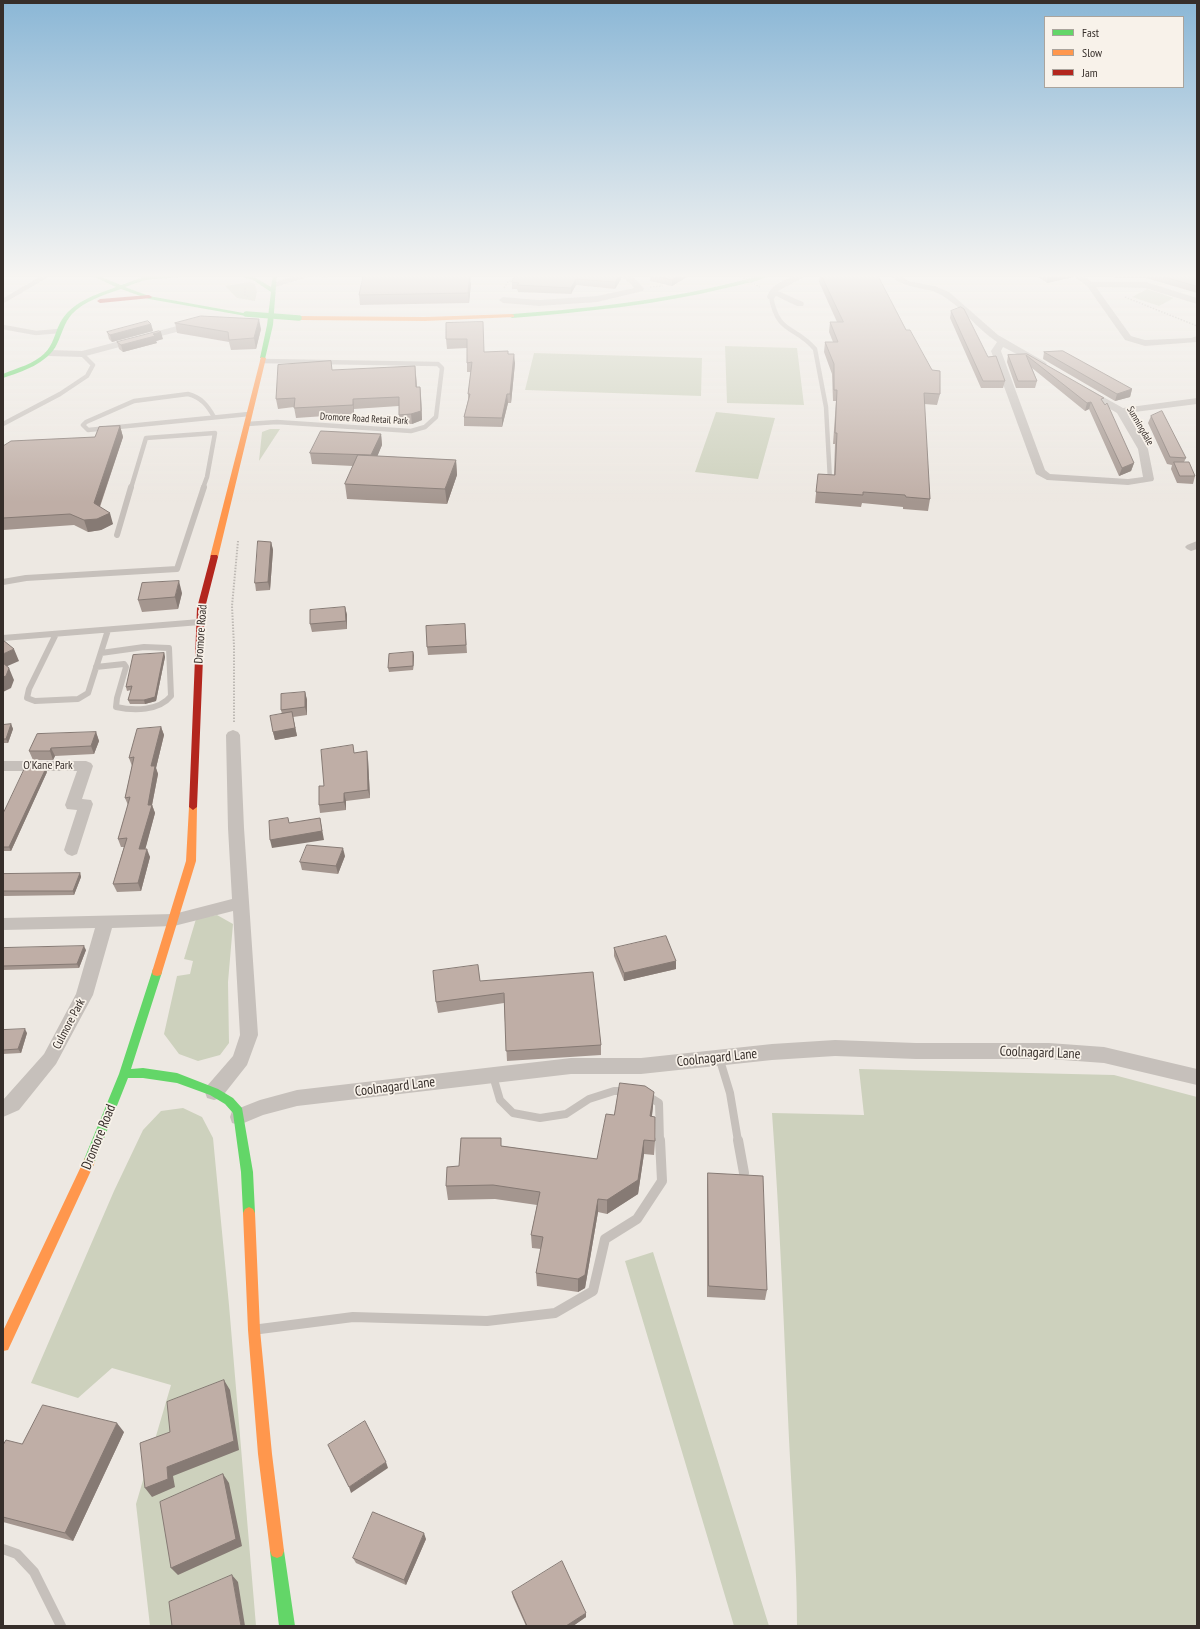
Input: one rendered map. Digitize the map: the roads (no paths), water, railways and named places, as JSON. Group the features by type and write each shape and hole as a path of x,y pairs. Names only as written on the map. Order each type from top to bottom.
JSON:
{"main road":[{"path":"3,376 31,364 49,353 50,350"},
{"name":"Dromore Road","path":"3,1346 91,1157 124,1074 174,920 191,861 201,608 247,424 264,350"},
{"path":"124,1074 143,1073 177,1078 214,1092 229,1101 238,1111 247,1172 254,1330 264,1454 287,1626"}],"street":[{"path":"49,353 82,354 97,350"},
{"name":"Sunningdale","path":"997,350 1040,472 1047,477 1120,482 1149,479 1143,449 1121,411 1075,384"},
{"path":"1017,350 1048,368"},
{"path":"1121,411 1197,401"},
{"path":"214,1092 241,1060 249,1035 236,828 234,735"},
{"name":"O'Kane Park","path":"3,767 86,766 72,805 86,804 72,850"},
{"path":"3,924 174,920 241,903"},
{"name":"Culmore Park","path":"3,1109 12,1104 50,1059 84,995 105,922"},
{"name":"Coolnagard Lane","path":"239,1117 260,1108 297,1098 571,1066 641,1066 772,1052 835,1048 916,1051 1049,1051 1104,1056 1197,1078"}],"lane":[{"path":"815,350 826,407 830,480"},
{"path":"3,424 60,394 87,376 93,365 82,354"},
{"name":"Dromore Road Retail Park","path":"247,424 277,422 411,431 423,429 432,424 436,417 442,368 438,364 262,361"},
{"path":"214,417 210,409 195,395 188,394 134,402 86,422 83,425 88,430 249,414"},
{"path":"3,582 26,578 177,569 207,477 215,433 146,438 117,535"},
{"path":"3,638 200,622"},
{"path":"56,634 29,689 27,698 35,701 78,699 88,693 108,630"},
{"path":"96,667 124,664 126,667 117,698 116,707 122,709 157,706 165,703 171,696 169,648 162,646 150,646 101,653"},
{"path":"719,1057 730,1093 744,1173"},
{"path":"254,1330 353,1317 487,1321 548,1314 555,1313 593,1291 605,1239 637,1219 662,1181 659,1103 640,1092 614,1091 589,1099 566,1114 540,1118 513,1113 500,1100 493,1076"},
{"path":"3,1550 17,1554 34,1572 62,1626"}]}
